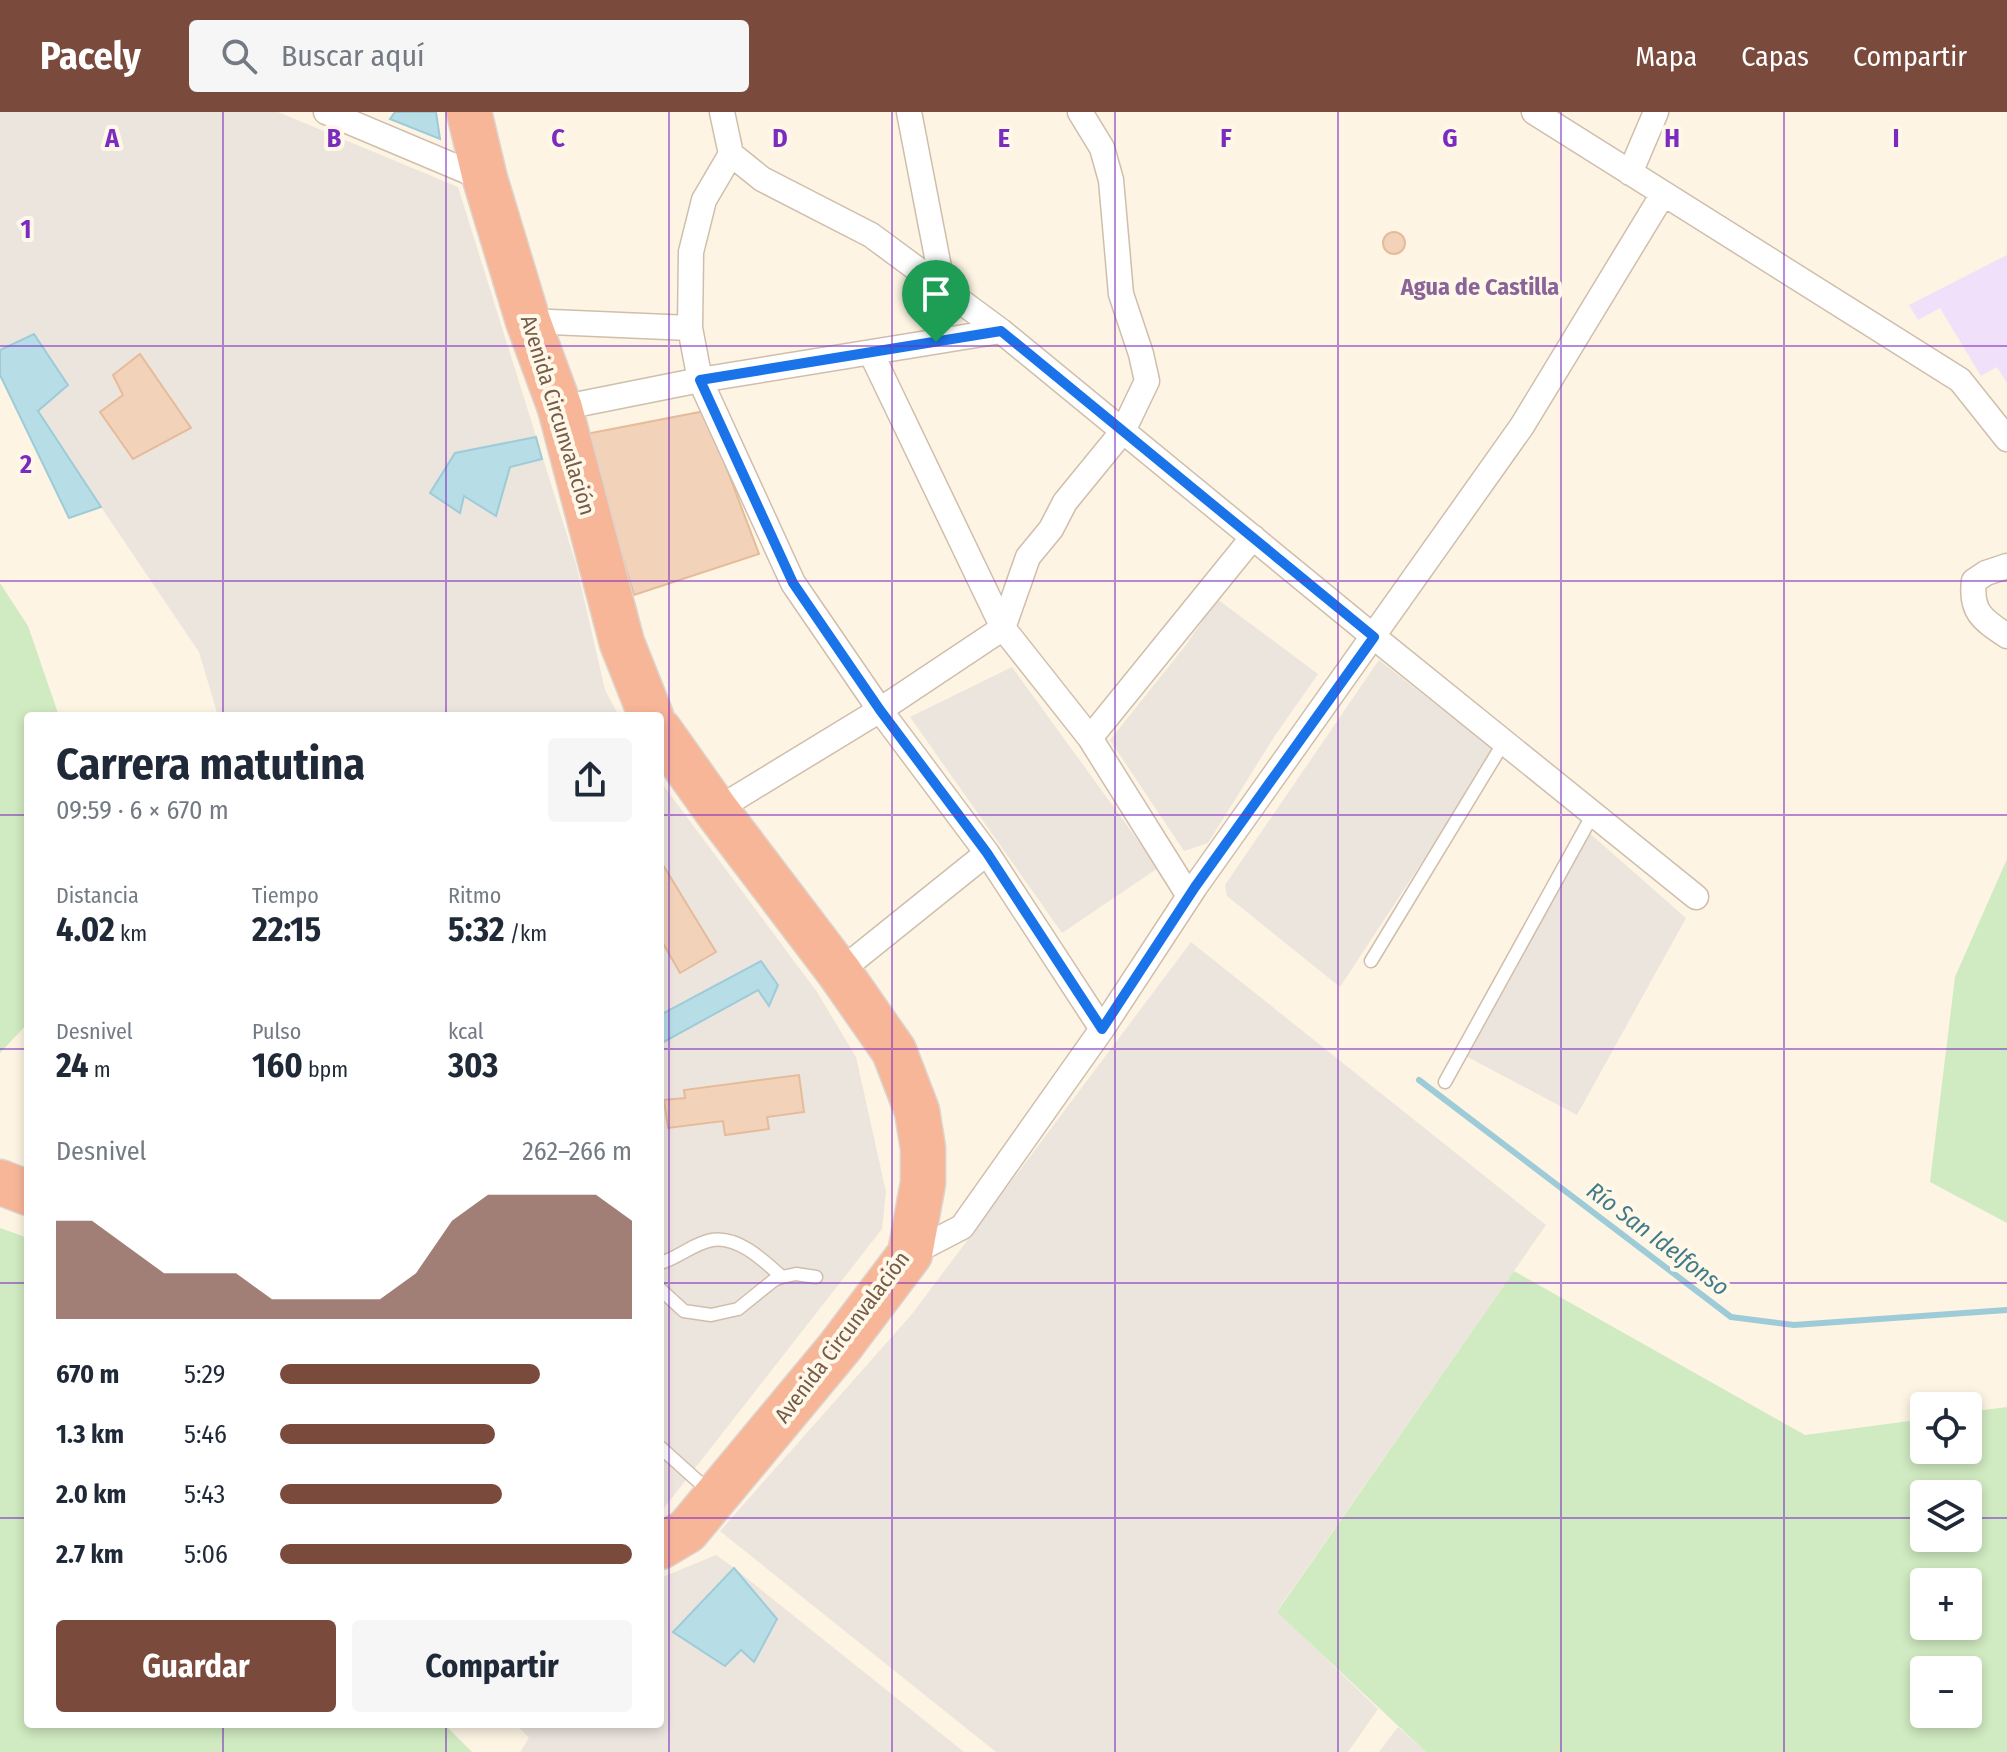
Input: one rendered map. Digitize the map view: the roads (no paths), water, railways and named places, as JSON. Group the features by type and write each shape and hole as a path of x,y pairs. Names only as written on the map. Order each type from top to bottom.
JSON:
{"highway":[{"name":"Avenida Circunvalación","path":"469,112 485,179 528,321 560,408 622,643 649,712"},
{"name":"Avenida Circunvalación","path":"664,737 894,1051 917,1111 923,1148 923,1183 910,1254 839,1348 687,1531 664,1545"},
{"path":"0,1182 24,1191"}],"street":[{"path":"326,112 485,179"},
{"path":"722,112 731,154 762,179 871,235 1001,331 1696,897"},
{"path":"909,112 943,288"},
{"path":"716,810 880,710 1003,628 1028,557 1051,529 1065,502 1123,431 1147,381 1121,294 1111,180 1102,148 1080,112"},
{"path":"1534,112 1960,380 2007,439"},
{"path":"1630,173 1656,112"},
{"path":"731,154 704,200 691,252 690,328 700,380 793,583 880,710 987,853 1102,1029"},
{"path":"910,1254 962,1227 1102,1029 1189,896 1522,426 1663,194"},
{"path":"528,321 690,328"},
{"path":"560,408 700,380 1001,331"},
{"path":"871,353 1003,628 1090,738 1189,896"},
{"path":"1090,738 1253,537"},
{"path":"2007,566 1974,581 1971,599 1981,618 2007,636"},
{"path":"839,972 987,853"}],"lane":[{"path":"1371,961 1504,742"},
{"path":"1445,1082 1593,814"},
{"path":"664,1261 713,1240 738,1244 759,1256 782,1277"},
{"path":"664,1293 684,1311 711,1315 738,1309 782,1277 796,1274 816,1277"},
{"path":"664,1451 715,1497"}],"water":[{"path":"395,112 436,112 440,139 390,119"},
{"path":"34,334 68,385 38,411 101,507 69,518 0,375 0,350"},
{"path":"536,437 542,459 510,467 496,516 464,496 460,513 430,493 455,453"},
{"path":"761,961 778,985 769,1006 758,990 664,1042 664,1013"},
{"path":"734,1568 777,1619 754,1662 741,1650 725,1666 673,1632"}],"waterway":[{"name":"Río San Idelfonso","path":"1419,1080 1731,1317 1794,1325 2007,1310"}],"district":[{"name":"Agua de Castilla","path":"1480,287"}]}
